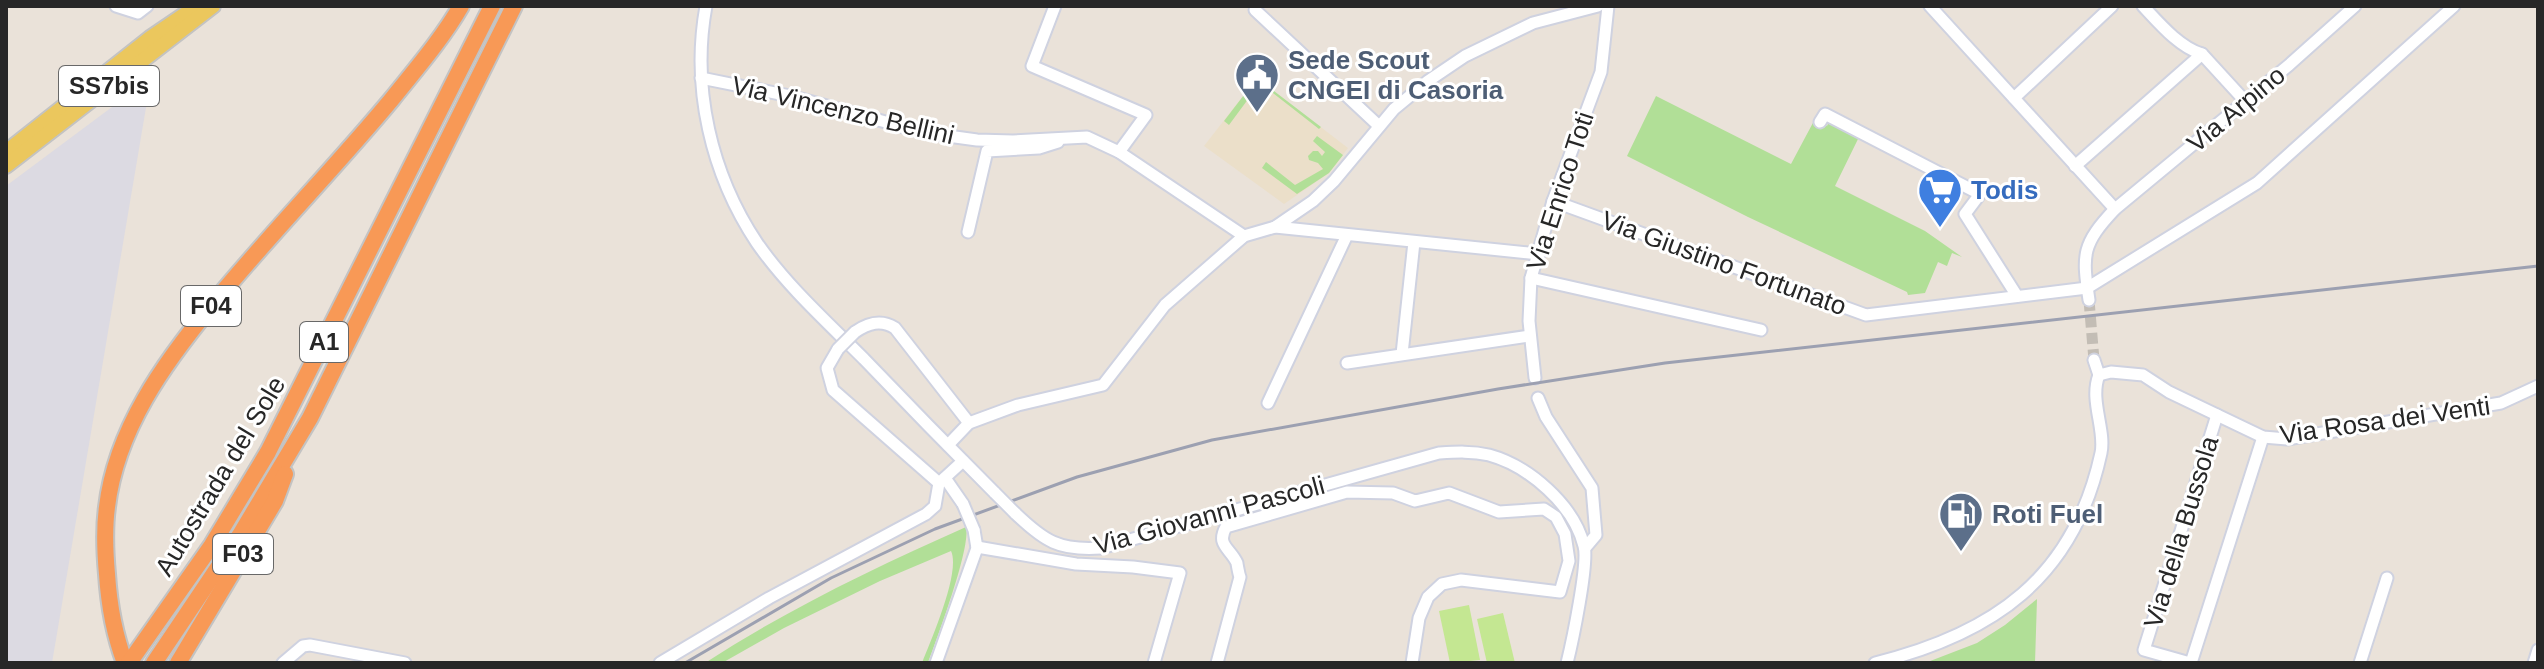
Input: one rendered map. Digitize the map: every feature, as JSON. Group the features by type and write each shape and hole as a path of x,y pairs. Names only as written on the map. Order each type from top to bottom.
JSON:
{"highway":[{"name":"F04","path":"127,663 109,605 105,550 107,508 131,427 144,400 176,351 238,274 351,149 417,69 461,6"},
{"name":"Autostrada del Sole","path":"127,663 212,545 268,452 492,6"},
{"name":"Autostrada del Sole","path":"154,663 240,535 297,439 386,267 514,6"},
{"name":"F03","path":"178,663 275,501 297,439"}],"main road":[{"name":"SS7bis","path":"6,152 150,38 197,6"},
{"name":"SS7bis","path":"6,166 213,6"}],"street":[{"path":"116,6 138,13 147,6"},
{"name":"Via Giovanni Pascoli","path":"706,6 701,78 706,120 715,157 736,207 758,244 791,285 1015,513 1049,542 1074,548 1101,548 1311,487 1439,453 1461,451 1489,455 1517,467 1548,490 1570,517 1585,548"},
{"path":"1055,6 1032,66 1146,115 1119,152"},
{"path":"948,445 969,423 1018,405 1103,385 1165,305 1244,236 1275,227 1313,201 1334,181 1394,109 1428,81 1465,56 1533,23 1598,6"},
{"name":"Via Enrico Toti","path":"1535,378 1529,336 1531,278 1553,201 1601,72 1608,6"},
{"path":"1930,6 2115,209"},
{"path":"2014,98 2112,6"},
{"path":"2143,6 2192,51 2202,54 2245,101"},
{"name":"Via Arpino","path":"2088,294 2084,272 2087,248 2095,230 2115,209 2355,6"},
{"path":"2088,294 2257,183 2454,6"},
{"path":"1255,10 1379,126"},
{"path":"2075,166 2202,54"},
{"name":"Via Vincenzo Bellini","path":"701,78 790,96 926,133 977,140 1087,137 1119,152 1244,236"},
{"path":"1820,122 1825,114 1980,194 1965,214 2017,296"},
{"path":"968,232 987,151 1039,148 1066,138"},
{"name":"Via Giustino Fortunato","path":"1553,201 1866,315 2017,296 2088,294"},
{"path":"1275,227 1539,254"},
{"path":"1268,403 1347,235"},
{"path":"1402,354 1414,242"},
{"path":"1531,278 1761,330"},
{"path":"936,663 977,547 974,530 963,504 942,481 839,398 827,376 827,368 838,349 865,326 879,322 895,328 969,423"},
{"path":"1347,363 1529,336"},
{"path":"1875,663 1971,631 1997,615 2039,580 2071,533 2091,495 2103,448 2097,410 2096,385 2099,375 2094,360"},
{"name":"Via Rosa dei Venti","path":"2099,375 2111,372 2143,375 2169,392 2263,437 2287,439 2455,413 2501,403 2538,386"},
{"path":"1538,398 1546,417 1592,488 1596,535 1585,548 1567,663"},
{"name":"Via della Bussola","path":"2190,663 2144,650 2217,415"},
{"path":"2190,663 2263,437"},
{"path":"660,663 769,598 926,514 939,497 942,481 963,461"},
{"path":"1217,663 1240,577 1237,563 1222,543 1221,536 1226,527 1347,492 1393,493 1415,501 1449,493 1499,512 1544,509 1556,517 1565,534 1569,561 1560,592 1461,580 1442,584 1428,597 1419,618 1412,663"},
{"path":"977,547 1076,564 1180,573 1154,663"},
{"path":"2360,663 2387,578"},
{"path":"283,663 303,646 310,645 405,663"},
{"path":"2534,663 2538,650"}],"shaded area":[{"path":"151,78 52,663 6,663 6,186"},
{"path":"1257,78 1348,148 1329,173 1284,204 1204,146"}],"green space":[{"path":"1257,78 1321,127 1319,129 1260,83 1229,125 1224,121"},
{"path":"1656,96 1791,164 1815,119 1827,126 1829,122 1859,137 1835,186 1925,231 1962,257 1952,253 1947,266 1938,262 1925,293 1908,295 1627,156"},
{"path":"1317,136 1343,155 1329,173 1297,194 1262,168 1266,162 1295,185 1323,169 1308,156 1313,151 1318,151 1322,156 1325,152 1313,141"},
{"path":"966,527 959,573 928,663 922,663 949,590 953,561 951,551 880,581 784,628 722,663 705,663 833,590"},
{"path":"2037,599 2035,663 1925,663 1977,643"},
{"path":"1469,605 1480,660 1450,663 1439,611"},
{"path":"1503,613 1515,663 1487,663 1477,619"}],"tunnel":[{"path":"2089,300 2094,360"}],"railway":[{"path":"685,663 831,578 935,529 1077,477 1212,440 1665,363 2538,266"}],"place":[{"name":"Sede Scout CNGEI di Casoria","path":"1257,114"},
{"name":"Todis","path":"1940,229"},
{"name":"Roti Fuel","path":"1961,553"}]}
